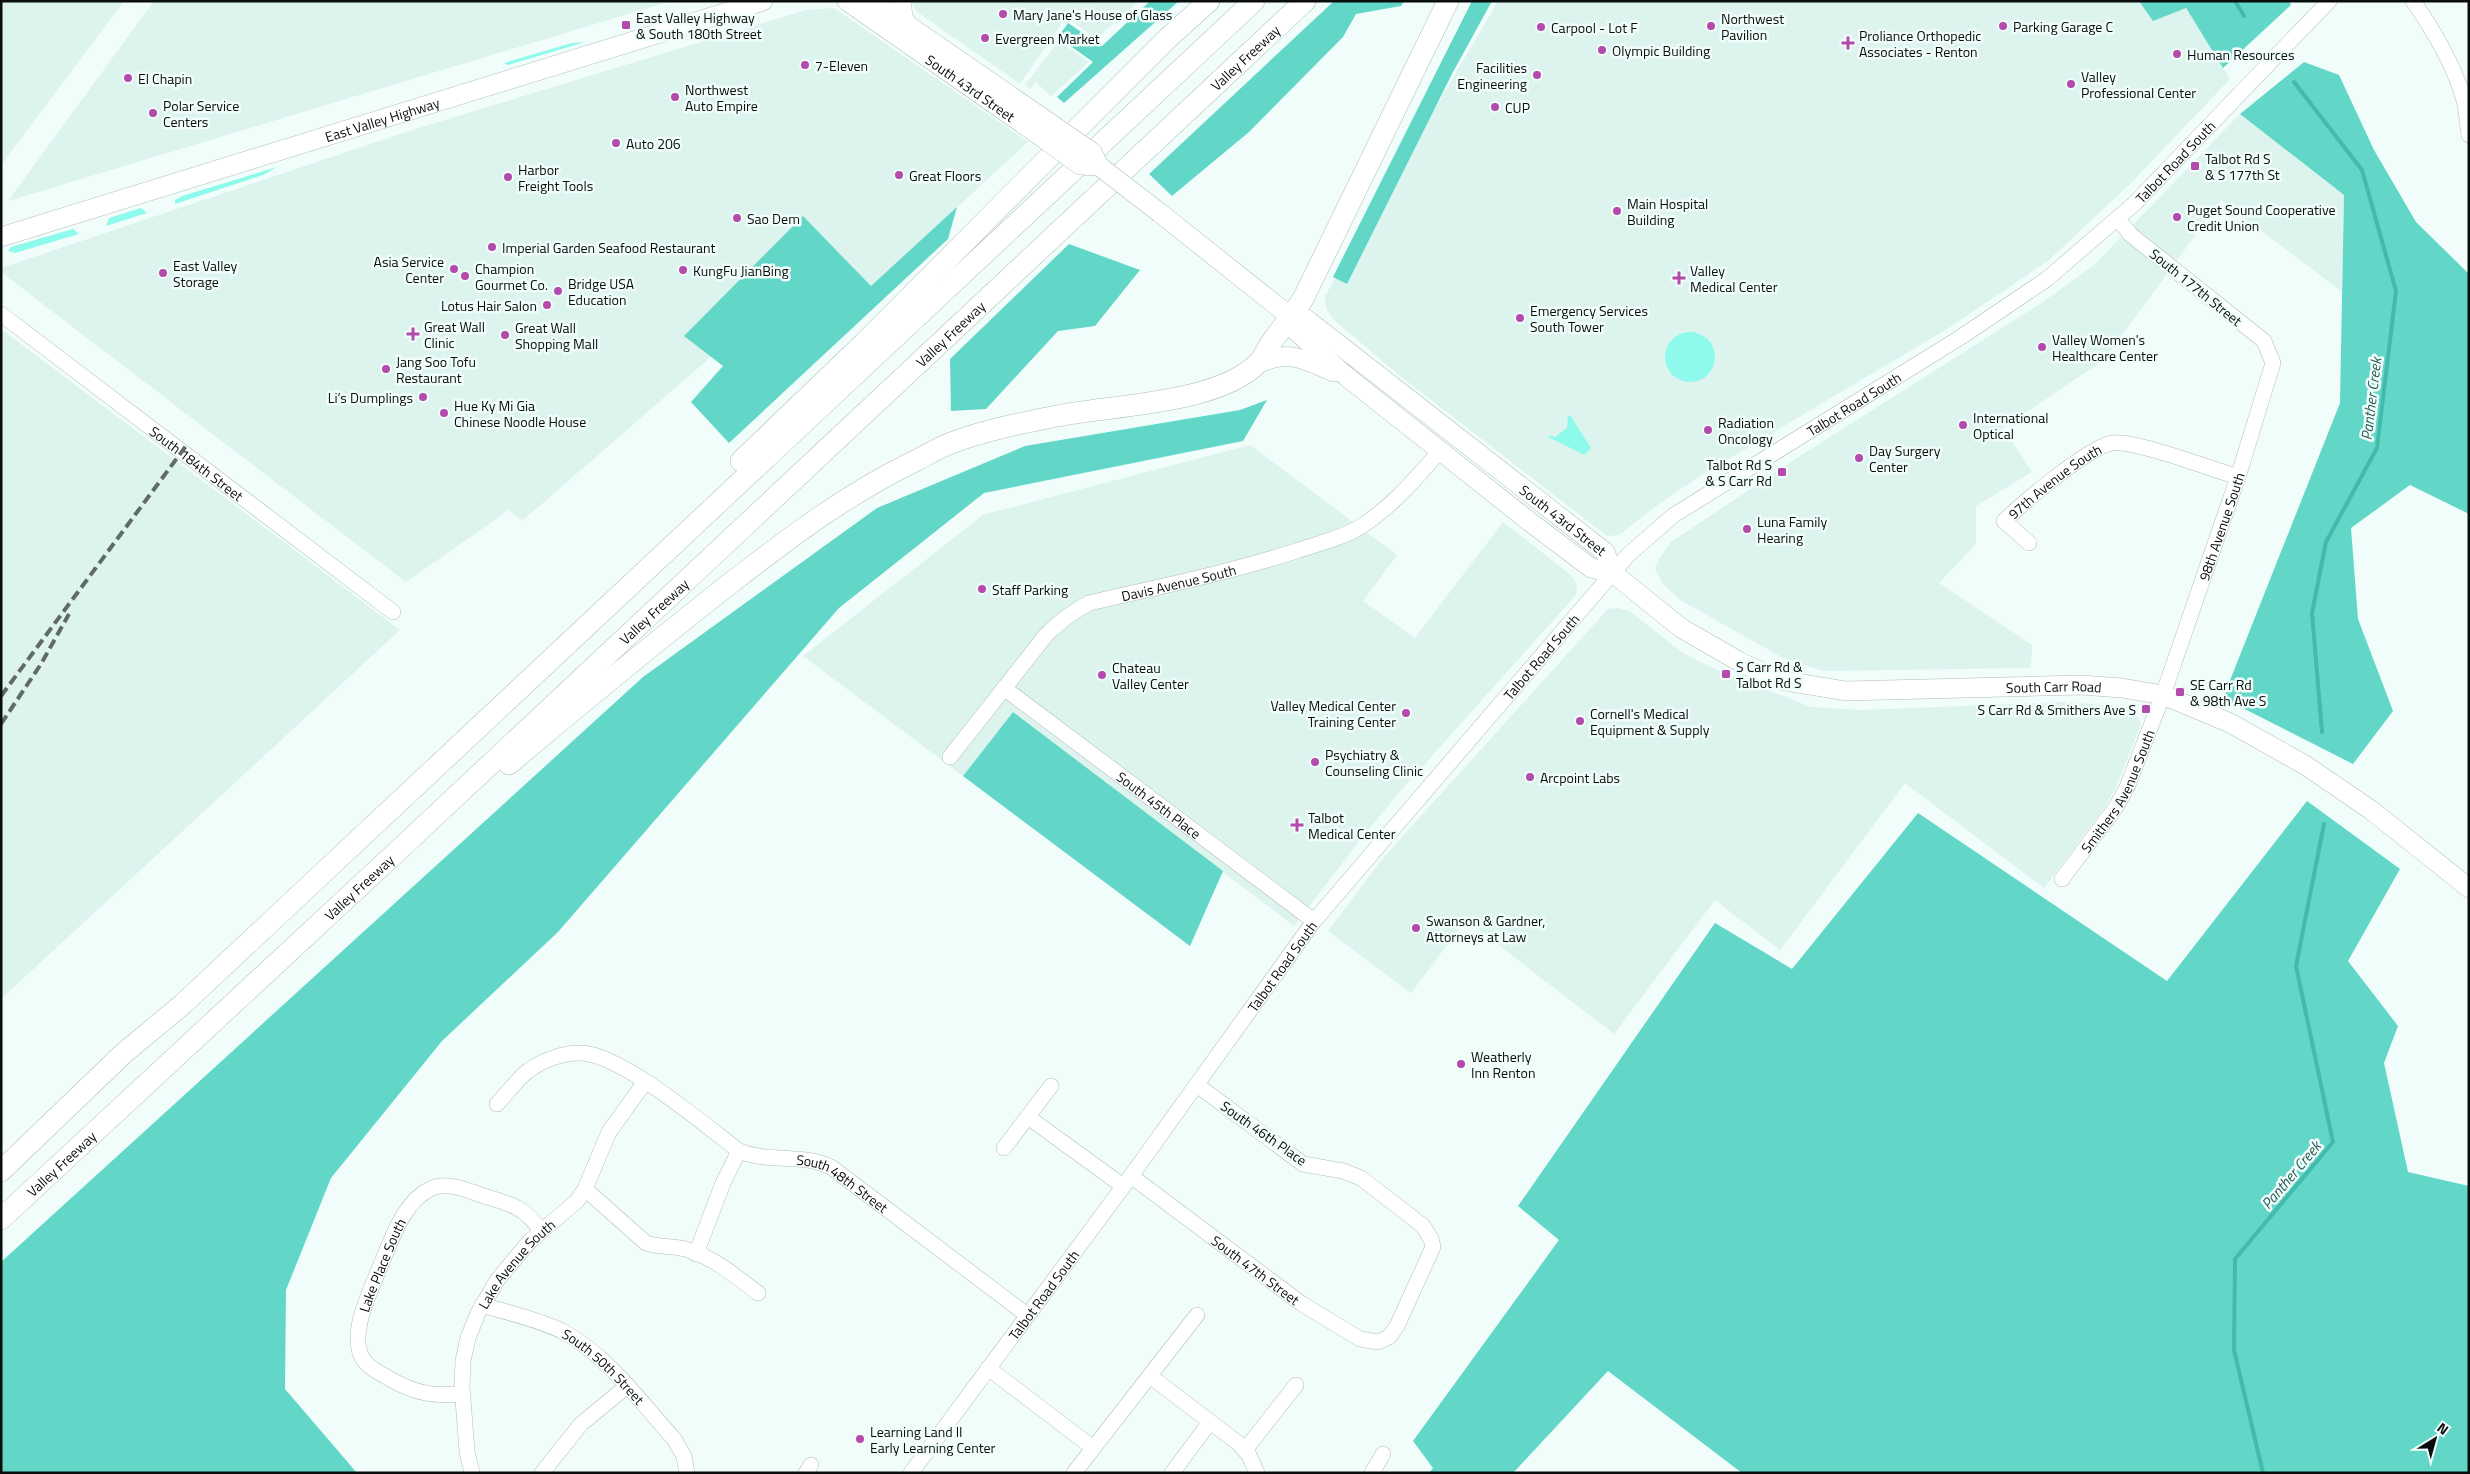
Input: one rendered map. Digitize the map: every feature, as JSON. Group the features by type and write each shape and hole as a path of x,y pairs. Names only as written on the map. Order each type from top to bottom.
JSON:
{"highway":[{"path":"690,528 695,506 863,344 1168,38 1209,1"},
{"path":"1,1171 124,1053 183,1004 1254,1"},
{"path":"1,1207 1290,1"},
{"name":"Valley Freeway","path":"1,1219 404,846 1305,1"},
{"path":"404,846 478,791 610,678 787,539 844,499 951,443 1058,416 1136,405 1207,391 1232,380 1257,364 1274,338 1292,318 1448,1"}],"main road":[{"name":"South 43rd Street","path":"847,1 1049,132 1092,152 1099,166 1292,318 1296,331 1347,378 1591,568 1613,573"},
{"name":"South 43rd Street","path":"874,1 1049,132"},
{"path":"901,1 903,17 909,28"},
{"name":"East Valley Highway","path":"1,237 761,2"},
{"name":"South 43rd Street","path":"1292,318 1306,319 1605,552 1613,573"},
{"path":"1257,364 1275,356 1298,357 1347,378"},
{"name":"South Carr Road","path":"1613,573 1704,643 1779,680 1846,692 2081,685 2122,688 2163,695 2230,723 2305,765 2371,810 2469,888"}],"street":[{"name":"Talbot Road South","path":"911,1473 1127,1181 1314,921 1613,573 1651,534 1674,515 2048,279 2118,219 2329,1"},
{"path":"2413,1 2430,26 2466,98 2469,135"},
{"name":"South 177th Street","path":"2118,219 2131,235 2264,341 2271,356"},
{"name":"South 184th Street","path":"1,314 393,612"},
{"name":"98th Avenue South","path":"2163,695 2238,477 2273,363 2271,356"},
{"name":"97th Avenue South","path":"2029,543 2004,521 2030,497 2094,451 2112,444 2131,444 2238,477"},
{"name":"Davis Avenue South","path":"950,757 1059,622 1081,607 1089,603 1270,559 1341,536 1360,527 1380,512 1403,492 1440,451"},
{"name":"South 45th Place","path":"1004,688 1314,921"},
{"name":"Smithers Avenue South","path":"2062,879 2116,807 2128,783 2163,695"},
{"path":"497,1104 528,1071 567,1054 584,1053 601,1058 628,1070 645,1082"},
{"name":"South 48th Street","path":"645,1082 739,1151 755,1157 809,1160 831,1167 1028,1315"},
{"name":"Lake Avenue South","path":"472,1473 467,1451 462,1394 463,1361 468,1338 482,1305 498,1279 540,1230 566,1211 584,1189 609,1132 645,1082"},
{"name":"South 46th Place","path":"1197,1085 1303,1164 1343,1171 1361,1178 1423,1226 1431,1239 1433,1247 1397,1326 1389,1336"},
{"path":"1004,1148 1051,1086"},
{"name":"South 47th Street","path":"1028,1117 1127,1181 1302,1304 1360,1339 1378,1342 1389,1336"},
{"path":"696,1254 723,1183 739,1151"},
{"name":"Lake Place South","path":"462,1394 436,1396 409,1389 373,1369 362,1357 359,1346 361,1316 398,1225 416,1200 433,1188 450,1186 512,1205 532,1218 540,1230"},
{"path":"584,1189 646,1243 688,1250 738,1278 758,1293"},
{"name":"South 50th Street","path":"482,1305 543,1323 561,1331 591,1350 674,1439 684,1456 687,1473"},
{"path":"1074,1473 1092,1447 1197,1315"},
{"path":"988,1368 1092,1447"},
{"path":"1150,1376 1245,1450 1257,1473"},
{"path":"1245,1450 1296,1385"},
{"path":"542,1473 567,1439 581,1424 626,1387"},
{"path":"1172,1473 1210,1422"},
{"path":"1372,1473 1383,1454"}],"shaded area":[{"path":"1,1 124,1 1,165"},
{"path":"154,1 671,1 8,201"},
{"path":"911,1 1139,1 1096,39 1066,17 1020,84 916,11"},
{"name":"Valley Medical Center","path":"1498,1 2181,1 2230,79 2133,181 2049,260 1947,329 1700,476 1659,504 1619,535 1607,536 1395,372 1333,319 1326,308 1325,296"},
{"path":"834,8 1028,142 871,286 803,216 685,337 712,356 522,521 509,510 406,582 1,272 1,268 409,131 806,10"},
{"path":"1059,41 1089,62 1051,96 1036,82 1030,89 1025,85"},
{"path":"2240,114 2344,195 2342,292 2221,200 2104,360 2003,428 2032,472 1976,506 1976,544 1939,583 2032,645 2031,668 1823,671 1783,658 1680,600 1663,584 1655,569 1659,559 1671,542 1789,463 2043,302 2094,265"},
{"path":"1,329 400,630 1,999"},
{"path":"1250,445 1397,555 1363,601 1415,638 1503,522 1571,575 1576,583 1577,590 1576,595 1397,795 1294,926 1013,712 963,776 803,656 983,515"},
{"path":"1618,608 1629,611 1682,652 1708,666 1811,707 1861,710 2066,702 2126,707 2135,712 2141,724 2116,787 2105,807 2044,888 1905,783 1780,950 1715,900 1614,1034 1466,920 1411,993 1328,931 1383,858 1608,609"}],"green space":[{"path":"1150,1 1179,1 1064,103 1057,97 1093,62 1058,37 1068,23 1102,46"},
{"path":"1334,1 1404,1 1401,6 1356,14 1343,37 1249,132 1172,196 1149,174"},
{"path":"1472,1 1492,1 1453,72 1347,284 1333,277"},
{"path":"2139,1 2289,1 2291,5 2223,68 2186,8 2153,21"},
{"path":"585,42 508,65 504,63 572,43"},
{"path":"2304,62 2339,75 2374,150 2416,222 2469,274 2469,514 2410,485 2351,528 2358,619 2393,711 2353,764 2223,698 2340,403 2344,195 2240,114"},
{"path":"277,167 263,175 175,204 175,200 182,196"},
{"path":"957,207 948,239 729,443 691,402 723,366 684,336 803,216 871,286"},
{"path":"141,208 147,213 106,226 109,218"},
{"path":"73,229 79,234 15,253 8,251 11,247"},
{"path":"1069,244 1140,270 1095,326 1058,331 986,409 951,411 950,359"},
{"path":"1690,332 1704,336 1711,343 1715,357 1711,371 1704,378 1690,382 1676,378 1669,371 1665,357 1669,343 1676,336"},
{"path":"1267,400 1243,441 984,493 839,608 558,932 442,1041 331,1178 286,1290 285,1389 357,1473 1,1473 1,1262 643,677 877,508 1025,446 1240,410"},
{"path":"1570,415 1591,448 1585,455 1548,437 1552,435 1554,438 1567,428 1568,416"},
{"path":"1013,712 1223,871 1190,946 963,776"},
{"path":"2307,801 2400,869 2348,961 2398,1026 2384,1063 2408,1172 2469,1186 2469,1473 1742,1473 1608,1371 1513,1473 1429,1473 1433,1468 1413,1441 1559,1240 1518,1206 1715,923 1792,969 1918,813 2167,981"}],"waterway":[{"name":"Panther Creek","path":"2235,1 2244,16"},
{"name":"Panther Creek","path":"2294,82 2362,170 2396,291 2377,448 2326,542 2312,613 2322,732"},
{"name":"Panther Creek","path":"2263,1473 2234,1350 2235,1259 2333,1142 2296,966 2324,824"}],"railway":[{"path":"1,696 186,446"},
{"path":"1,724 41,664 69,614"}],"place":[{"name":"Mary Jane's House of Glass","path":"1003,14"},
{"name":"East Valley Highway & South 180th Street","path":"626,25"},
{"name":"Northwest Pavilion","path":"1711,26"},
{"name":"Parking Garage C","path":"2003,26"},
{"name":"Carpool - Lot F","path":"1541,27"},
{"name":"Evergreen Market","path":"985,38"},
{"name":"Proliance Orthopedic Associates - Renton","path":"1848,43"},
{"name":"Olympic Building","path":"1602,50"},
{"name":"Human Resources","path":"2177,54"},
{"name":"7-Eleven","path":"805,65"},
{"name":"Facilities Engineering","path":"1537,75"},
{"name":"El Chapin","path":"128,78"},
{"name":"Valley Professional Center","path":"2071,84"},
{"name":"Northwest Auto Empire","path":"675,97"},
{"name":"CUP","path":"1495,107"},
{"name":"Polar Service Centers","path":"153,113"},
{"name":"Auto 206","path":"616,143"},
{"name":"Talbot Rd S & S 177th St","path":"2195,166"},
{"name":"Great Floors","path":"899,175"},
{"name":"Harbor Freight Tools","path":"508,177"},
{"name":"Main Hospital Building","path":"1617,211"},
{"name":"Puget Sound Cooperative Credit Union","path":"2177,217"},
{"name":"Sao Dem","path":"737,218"},
{"name":"Imperial Garden Seafood Restaurant","path":"492,247"},
{"name":"Asia Service Center","path":"454,269"},
{"name":"KungFu JianBing","path":"683,270"},
{"name":"East Valley Storage","path":"163,273"},
{"name":"Champion Gourmet Co.","path":"465,276"},
{"name":"Valley Medical Center","path":"1679,278"},
{"name":"Bridge USA Education","path":"558,291"},
{"name":"Lotus Hair Salon","path":"547,305"},
{"name":"Emergency Services South Tower","path":"1520,318"},
{"name":"Great Wall Clinic","path":"413,334"},
{"name":"Great Wall Shopping Mall","path":"505,335"},
{"name":"Valley Women's Healthcare Center","path":"2042,347"},
{"name":"Jang Soo Tofu Restaurant","path":"386,369"},
{"name":"Li’s Dumplings","path":"423,397"},
{"name":"Hue Ky Mi Gia Chinese Noodle House","path":"444,413"},
{"name":"International Optical","path":"1963,425"},
{"name":"Radiation Oncology","path":"1708,430"},
{"name":"Day Surgery Center","path":"1859,458"},
{"name":"Talbot Rd S & S Carr Rd","path":"1782,472"},
{"name":"Luna Family Hearing","path":"1747,529"},
{"name":"Staff Parking","path":"982,589"},
{"name":"S Carr Rd & Talbot Rd S","path":"1726,674"},
{"name":"Chateau Valley Center","path":"1102,675"},
{"name":"SE Carr Rd & 98th Ave S","path":"2180,692"},
{"name":"S Carr Rd & Smithers Ave S","path":"2146,709"},
{"name":"Valley Medical Center Training Center","path":"1406,713"},
{"name":"Cornell's Medical Equipment & Supply","path":"1580,721"},
{"name":"Psychiatry & Counseling Clinic","path":"1315,762"},
{"name":"Arcpoint Labs","path":"1530,777"},
{"name":"Talbot Medical Center","path":"1297,825"},
{"name":"Swanson & Gardner, Attorneys at Law","path":"1416,928"},
{"name":"Weatherly Inn Renton","path":"1461,1064"},
{"name":"Learning Land II Early Learning Center","path":"860,1439"}]}
